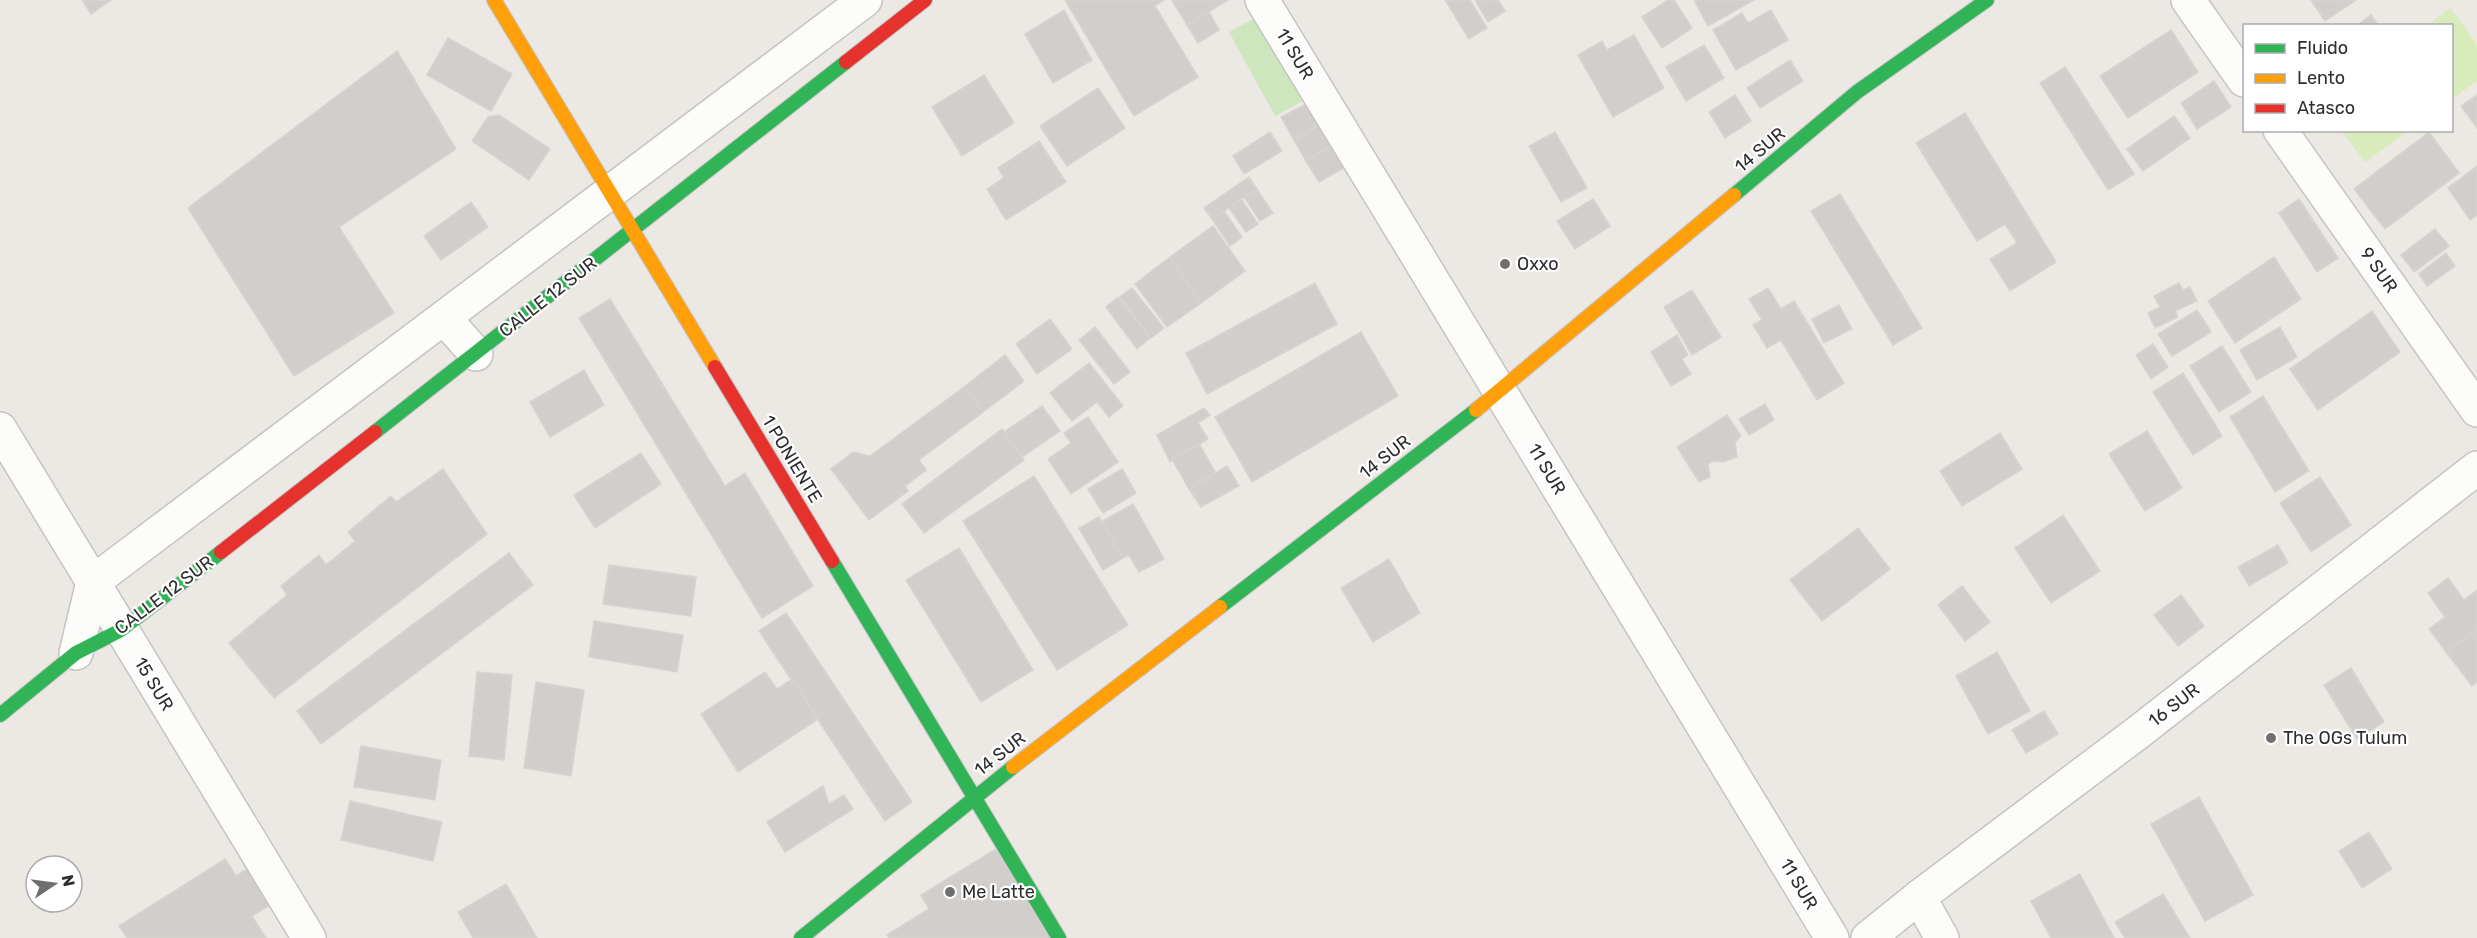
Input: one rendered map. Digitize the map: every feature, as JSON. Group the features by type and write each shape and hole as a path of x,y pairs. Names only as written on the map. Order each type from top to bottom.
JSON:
{"street":[{"name":"1 PONIENTE","path":"494,0 1059,938"},
{"path":"93,582 445,319 865,0"},
{"name":"CALLE 12 SUR","path":"75,653 122,630 925,0"},
{"name":"11 SUR","path":"1262,0 1832,938"},
{"name":"14 SUR","path":"801,938 974,797 1500,391 1857,92 1987,0"},
{"path":"2188,0 2243,79"},
{"name":"9 SUR","path":"2281,132 2477,410"},
{"path":"445,319 476,354"},
{"name":"15 SUR","path":"0,429 309,938"},
{"name":"16 SUR","path":"1868,938 2136,734 2477,468"},
{"name":"CALLE 12 SUR","path":"75,653 93,582"},
{"path":"0,715 75,653"},
{"path":"1919,897 1942,938"}],"green space":[{"path":"2451,8 2477,45 2477,81 2453,98 2453,24 2428,24"},
{"path":"1265,13 1311,97 1275,116 1229,32"},
{"path":"2343,132 2407,132 2365,162"}],"building":[{"path":"82,0 111,0 91,14"},
{"path":"1065,0 1164,0 1155,6 1198,77 1134,116"},
{"path":"1172,0 1228,0 1187,25"},
{"path":"1445,0 1470,0 1487,28 1469,39"},
{"path":"1475,0 1498,0 1505,11 1488,22"},
{"path":"1668,0 1674,0 1692,28 1662,48 1642,17"},
{"path":"1694,0 1754,0 1708,26"},
{"path":"2311,0 2356,0 2325,21"},
{"path":"1064,10 1092,60 1053,83 1025,34"},
{"path":"1771,10 1788,40 1736,70 1713,30 1742,13 1748,23"},
{"path":"1209,12 1219,30 1198,43 1187,25"},
{"path":"2371,15 2378,24 2359,24"},
{"path":"2171,30 2198,72 2128,118 2100,76"},
{"path":"1634,35 1664,88 1613,117 1578,55 1602,41 1607,50"},
{"path":"448,38 512,74 491,111 427,75"},
{"path":"1704,45 1724,78 1686,101 1666,67"},
{"path":"397,51 456,149 339,227 394,313 294,376 188,208"},
{"path":"1790,60 1803,81 1760,108 1747,88"},
{"path":"2065,67 2134,174 2108,190 2040,83"},
{"path":"984,75 1014,123 962,156 932,107"},
{"path":"2214,81 2231,107 2197,129 2181,103"},
{"path":"1098,88 1125,128 1067,166 1040,126"},
{"path":"1735,95 1751,121 1725,138 1709,112"},
{"path":"2477,95 2477,128 2461,106"},
{"path":"1310,102 1322,123 1294,140 1281,117"},
{"path":"1965,113 2056,262 2010,291 1990,259 2017,243 2005,224 1977,241 1916,143"},
{"path":"499,115 550,149 529,180 472,141 488,117"},
{"path":"2174,116 2190,138 2143,171 2127,149"},
{"path":"1322,123 1334,144 1306,161 1294,140"},
{"path":"1270,132 1282,151 1244,174 1233,156"},
{"path":"1555,132 1587,188 1561,202 1529,146"},
{"path":"2429,132 2459,173 2385,229 2354,189"},
{"path":"1039,141 1066,182 1006,220 987,189 1004,178 998,168"},
{"path":"1334,144 1347,166 1319,182 1306,161"},
{"path":"2477,166 2477,215 2470,220 2448,188"},
{"path":"1249,177 1257,189 1212,219 1204,208"},
{"path":"1257,189 1273,213 1260,221 1244,197"},
{"path":"1840,194 1922,328 1893,345 1811,211"},
{"path":"1241,199 1258,224 1246,232 1229,208"},
{"path":"1593,199 1610,226 1575,249 1557,221"},
{"path":"2299,199 2338,258 2317,272 2279,213"},
{"path":"471,202 488,227 441,260 424,236"},
{"path":"1224,211 1242,237 1230,246 1212,219"},
{"path":"1213,226 1245,271 1201,303 1170,257"},
{"path":"2435,229 2449,246 2414,272 2401,255"},
{"path":"2446,253 2455,266 2427,286 2419,274"},
{"path":"1170,257 1201,303 1167,327 1135,284"},
{"path":"2274,257 2301,299 2235,343 2208,301"},
{"path":"1315,283 1337,324 1207,394 1186,353"},
{"path":"2179,283 2183,290 2190,287 2197,301 2175,311 2178,317 2155,328 2148,313 2160,307 2154,296"},
{"path":"1132,288 1164,328 1151,338 1120,297"},
{"path":"1768,288 1781,309 1794,301 1844,383 1817,400 1781,340 1767,348 1753,325 1762,320 1749,299"},
{"path":"1692,290 1721,337 1692,355 1664,307"},
{"path":"1118,297 1150,338 1137,349 1106,307"},
{"path":"610,299 725,486 745,473 813,586 762,618 579,318"},
{"path":"1839,305 1852,329 1824,343 1812,319"},
{"path":"2197,310 2211,332 2172,356 2158,334"},
{"path":"2372,311 2400,352 2318,410 2290,369"},
{"path":"1050,319 1072,349 1037,374 1016,344"},
{"path":"1095,327 1130,372 1114,384 1079,340"},
{"path":"2280,327 2297,357 2257,380 2240,350"},
{"path":"1361,332 1398,396 1252,482 1215,417"},
{"path":"1677,335 1688,355 1682,359 1691,374 1671,386 1651,352"},
{"path":"2153,344 2168,367 2151,379 2136,355"},
{"path":"2222,346 2251,392 2219,412 2190,366"},
{"path":"1005,355 1024,381 983,412 964,387"},
{"path":"1089,363 1123,406 1109,417 1097,402 1072,421 1050,393"},
{"path":"584,370 604,405 550,437 530,402"},
{"path":"2183,373 2222,436 2193,455 2153,392"},
{"path":"964,387 983,412 919,460 926,470 905,486 908,491 869,520 831,469 853,452 870,456"},
{"path":"2263,396 2309,471 2275,492 2230,417"},
{"path":"1765,404 1774,420 1749,435 1739,419"},
{"path":"1042,406 1060,431 1022,457 1004,432"},
{"path":"1204,408 1210,415 1198,423 1208,439 1170,462 1157,435"},
{"path":"1727,415 1741,436 1735,442 1737,457 1708,464 1710,477 1699,482 1677,447"},
{"path":"1088,417 1118,462 1071,494 1048,459 1071,443 1064,433"},
{"path":"1002,429 1024,460 924,533 902,504"},
{"path":"2147,431 2182,488 2145,511 2109,454"},
{"path":"2000,433 2022,469 1962,506 1940,471"},
{"path":"1199,444 1216,473 1189,489 1172,459"},
{"path":"641,453 661,484 595,528 574,495"},
{"path":"1227,466 1239,486 1201,507 1189,489"},
{"path":"443,469 487,534 274,698 229,643 287,595 281,586 319,555 326,565 355,541 348,532 391,496 396,502"},
{"path":"1122,469 1136,493 1103,513 1088,489"},
{"path":"1034,476 1128,625 1057,670 963,521"},
{"path":"2320,477 2351,525 2311,552 2280,503"},
{"path":"1133,504 1164,559 1139,572 1129,555 1123,558 1101,522"},
{"path":"2063,515 2100,571 2051,603 2015,548"},
{"path":"1099,517 1123,558 1103,570 1079,528"},
{"path":"1858,528 1890,569 1822,621 1790,580"},
{"path":"2278,545 2288,563 2249,586 2238,567"},
{"path":"959,548 1033,670 981,702 906,580"},
{"path":"509,553 533,585 321,744 297,711"},
{"path":"1389,559 1420,613 1373,642 1341,588"},
{"path":"609,565 696,577 691,616 603,604"},
{"path":"2448,578 2464,600 2477,590 2477,630 2446,652 2429,629 2445,617 2428,593"},
{"path":"1962,586 1990,622 1965,641 1938,605"},
{"path":"2181,595 2204,626 2178,646 2154,615"},
{"path":"786,613 912,802 885,821 759,631"},
{"path":"594,621 683,635 677,672 589,657"},
{"path":"2477,630 2477,682 2472,686 2446,652"},
{"path":"1997,652 2030,711 1988,734 1956,676"},
{"path":"2351,668 2384,722 2357,739 2324,685"},
{"path":"477,672 512,675 504,760 469,756"},
{"path":"765,672 777,689 792,679 818,719 738,772 701,714"},
{"path":"536,682 584,690 571,776 524,768"},
{"path":"2044,711 2058,734 2026,753 2012,730"},
{"path":"361,746 441,760 435,800 354,787"},
{"path":"823,786 829,804 844,795 853,809 785,852 767,822"},
{"path":"2199,797 2253,895 2205,921 2151,824"},
{"path":"350,801 442,822 433,861 341,840"},
{"path":"2369,832 2392,869 2362,888 2339,851"},
{"path":"996,849 1050,938 889,938 887,935 929,909 921,895"},
{"path":"225,859 236,876 247,869 270,905 252,916 266,938 127,938 119,926"},
{"path":"2080,874 2114,938 2051,938 2031,901"},
{"path":"506,884 537,938 473,938 458,912"},
{"path":"2163,894 2190,938 2125,938 2115,922"}],"traffic: fast":[{"path":"1734,195 1857,92 1987,0"},
{"path":"375,432 846,62"},
{"path":"1220,607 1476,410"},
{"path":"0,715 76,653 121,630 221,552"},
{"path":"832,561 1059,938"},
{"path":"801,938 1013,767"}],"traffic: slow":[{"path":"494,0 715,367"},
{"path":"1476,410 1734,195"},
{"path":"1013,767 1220,607"}],"traffic: jam":[{"path":"846,62 925,0"},
{"path":"715,367 832,561"},
{"path":"221,552 375,432"}],"place":[{"name":"Oxxo","path":"1505,264"},
{"name":"The OGs Tulum","path":"2271,738"},
{"name":"Me Latte","path":"950,892"}]}
